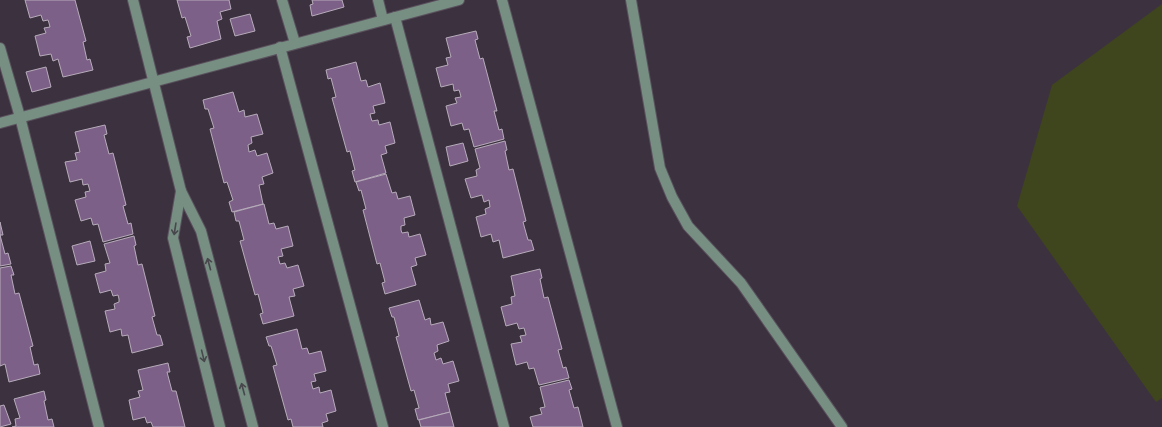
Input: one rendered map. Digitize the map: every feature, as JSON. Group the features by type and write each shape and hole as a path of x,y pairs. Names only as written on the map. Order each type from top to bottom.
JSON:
{"street":[{"path":"133,0 181,191 201,231 253,427"},
{"path":"282,0 295,43"},
{"path":"378,0 383,20"},
{"path":"0,123 460,0"},
{"path":"502,0 616,427"},
{"path":"630,0 660,168 672,197 688,226 741,282 842,427"},
{"path":"395,17 504,427"},
{"path":"280,47 383,427"},
{"path":"0,48 20,118 99,427"},
{"path":"181,191 174,238 220,427"}],"green space":[{"path":"1162,4 1162,398 1156,402 1017,206 1052,85"}],"building":[{"path":"25,0 75,0 86,41 83,42 87,60 90,59 93,70 63,77 58,59 53,61 51,54 40,56 35,36 46,33 44,28 50,27 49,23 48,20 43,21 41,15 30,18"},
{"path":"177,0 229,0 231,9 220,12 222,19 217,21 221,39 190,48 187,37 191,36 185,17 182,18"},
{"path":"312,0 342,0 344,7 312,16 310,5 313,4"},
{"path":"250,14 255,31 235,36 230,19"},
{"path":"476,31 478,39 475,40 480,59 483,58 497,111 494,111 499,130 502,129 504,139 474,147 469,129 464,130 462,123 451,126 446,106 457,103 455,98 461,97 460,93 459,90 454,91 453,84 441,87 436,68 448,65 446,58 451,57 446,38"},
{"path":"356,62 361,81 366,80 368,87 380,83 385,103 373,106 375,113 370,114 371,118 372,121 378,120 379,125 390,122 395,143 385,146 387,153 381,155 386,173 355,182 352,171 355,170 350,151 347,152 332,98 336,97 331,78 328,79 326,70"},
{"path":"46,67 51,87 32,92 26,72"},
{"path":"233,92 239,112 244,110 245,117 257,114 263,134 251,137 252,143 248,145 249,152 255,150 257,156 267,153 273,173 262,177 264,184 259,185 263,204 232,212 229,202 233,200 227,182 224,183 210,129 214,128 208,109 205,109 203,100"},
{"path":"105,125 107,134 104,135 109,154 113,153 126,205 123,206 128,224 131,223 133,234 103,242 98,224 93,225 91,218 81,221 75,200 86,197 85,192 90,191 88,184 83,185 82,179 70,182 65,162 77,160 75,153 80,152 75,132"},
{"path":"505,141 507,150 505,151 509,170 513,169 526,221 523,222 528,240 531,240 534,250 503,258 499,240 493,242 491,234 481,237 476,217 486,214 485,209 490,207 489,200 484,202 482,195 471,198 465,179 477,176 476,170 480,168 475,149"},
{"path":"463,143 468,161 450,166 446,147"},
{"path":"386,174 392,193 396,192 398,199 410,196 415,215 404,218 405,225 401,226 402,233 408,232 409,237 420,234 426,255 415,258 417,265 411,267 416,285 385,294 382,283 385,282 380,263 377,264 363,210 366,209 361,190 359,191 356,182"},
{"path":"264,204 269,224 274,223 276,229 288,226 293,246 281,249 283,256 278,257 280,264 285,263 287,268 298,265 304,286 293,289 295,296 289,297 294,316 263,324 260,314 263,313 258,294 255,295 240,241 244,240 239,221 236,221 234,212"},
{"path":"0,222 3,235 0,235"},
{"path":"0,235 5,254 8,253 11,264 0,266"},
{"path":"134,236 136,245 134,246 138,265 142,264 155,316 152,317 157,335 160,335 163,345 132,353 128,335 122,336 121,329 110,332 105,311 115,309 114,304 119,302 118,295 113,296 111,290 100,293 95,274 106,271 105,264 110,263 104,244"},
{"path":"90,241 95,261 77,265 72,246"},
{"path":"11,266 14,275 11,275 15,294 19,293 33,346 30,347 34,365 38,364 40,374 9,382 5,364 0,366 0,268"},
{"path":"540,269 542,278 540,279 544,298 548,297 562,349 558,350 563,368 566,367 569,378 539,385 534,368 529,369 527,362 516,365 511,344 522,342 520,336 526,335 524,328 519,329 517,323 506,326 501,307 512,304 511,297 515,296 511,276"},
{"path":"419,300 425,320 430,318 431,325 443,322 449,341 437,345 438,351 434,353 436,360 441,358 443,364 453,361 459,381 448,384 450,392 445,393 450,412 418,420 415,409 419,408 414,390 411,391 396,337 399,336 394,317 392,317 389,308"},
{"path":"297,329 302,349 307,348 309,354 321,351 326,371 314,374 316,381 311,382 313,389 319,387 320,393 331,390 336,411 326,414 328,421 322,423 323,427 293,427 291,419 288,420 273,366 277,365 271,346 269,346 266,337"},
{"path":"168,363 170,372 167,372 172,391 176,391 185,427 153,427 151,422 147,423 145,417 133,420 129,400 140,397 138,391 143,390 138,370"},
{"path":"569,380 572,389 569,390 574,408 578,407 583,427 533,427 530,417 542,414 540,408 545,407 540,387"},
{"path":"44,391 46,400 44,401 48,420 52,419 54,427 12,427 16,426 15,419 20,418 14,399"},
{"path":"4,405 11,424 0,427 0,406"},
{"path":"450,412 454,427 421,427 419,420"}]}
